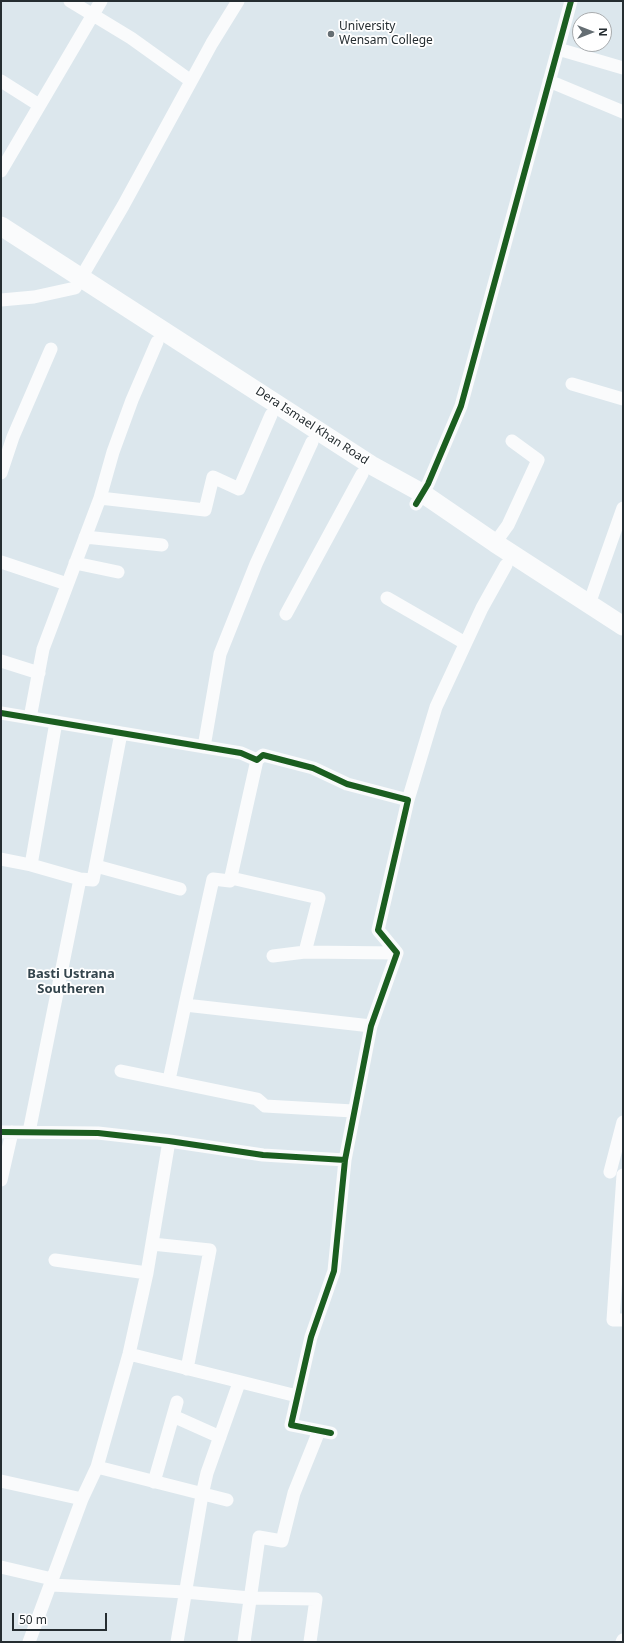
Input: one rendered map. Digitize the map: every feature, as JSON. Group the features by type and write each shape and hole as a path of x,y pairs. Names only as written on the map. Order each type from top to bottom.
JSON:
{"highway":[{"name":"Dera Ismael Khan Road","path":"1,226 158,342 312,442 362,474 419,499 495,543 623,626"},
{"name":"Dera Ismael Khan Road","path":"1,241 79,283 371,465 419,499 506,565 623,640"}],"street":[{"path":"70,1 131,38 191,81"},
{"path":"1,171 101,1"},
{"path":"1,300 34,297 79,283 191,81 238,1"},
{"path":"419,499 428,484 461,406 571,1"},
{"path":"558,49 623,68"},
{"path":"1,81 39,105"},
{"path":"549,81 623,112"},
{"path":"30,718 42,649 100,498 113,452 132,400 158,342"},
{"path":"1,474 13,438 51,349"},
{"path":"572,384 623,399"},
{"path":"100,498 205,510 213,477 239,489 271,415"},
{"path":"495,543 508,525 538,460 512,441"},
{"path":"204,747 220,654 256,564 312,442"},
{"path":"286,614 362,474"},
{"path":"589,604 623,508"},
{"path":"85,537 162,545"},
{"path":"1,562 67,584"},
{"path":"75,563 118,572"},
{"path":"397,953 378,930 408,800 436,707 482,608 506,565"},
{"path":"387,598 465,643"},
{"path":"1,662 38,673"},
{"path":"1,713 241,753 257,760"},
{"path":"31,865 56,722"},
{"path":"1,859 31,865 80,879 94,880 121,733"},
{"path":"169,1080 213,879 230,881 257,760 263,755 313,768 347,784 408,800"},
{"path":"96,866 180,889"},
{"path":"231,878 319,898 305,952"},
{"path":"30,1132 80,879"},
{"path":"273,956 305,952 397,953"},
{"path":"244,1642 259,1537 282,1541 294,1493 325,1432 291,1425 311,1337 334,1271 345,1160 353,1111 371,1026 397,953"},
{"path":"185,1005 371,1026"},
{"path":"121,1071 257,1098 265,1106 353,1111"},
{"path":"623,1122 614,1173 613,1320 623,1320"},
{"path":"1,1180 7,1132 98,1133 169,1141 263,1155 345,1160"},
{"path":"29,1642 82,1499 97,1467 129,1354 147,1273 169,1141"},
{"path":"152,1244 210,1250 187,1369"},
{"path":"55,1260 147,1273"},
{"path":"129,1354 298,1396"},
{"path":"177,1642 202,1494 239,1382"},
{"path":"154,1482 177,1402"},
{"path":"173,1416 220,1437"},
{"path":"97,1467 227,1500"},
{"path":"1,1481 82,1499"},
{"path":"1,1567 52,1582 250,1598 316,1599 310,1642"}],"cycle path":[{"path":"416,504 428,484 461,406 571,1"},
{"path":"1,713 241,753 257,760 263,755 313,768 347,784 408,800 378,930 397,953 371,1026 345,1160"},
{"path":"1,1132 98,1133 169,1141 263,1155 345,1160 334,1271 311,1337 291,1425 331,1433"}],"place":[{"name":"University Wensam College","path":"331,34"}],"district":[{"name":"Basti Ustrana Southeren","path":"71,982"}]}
